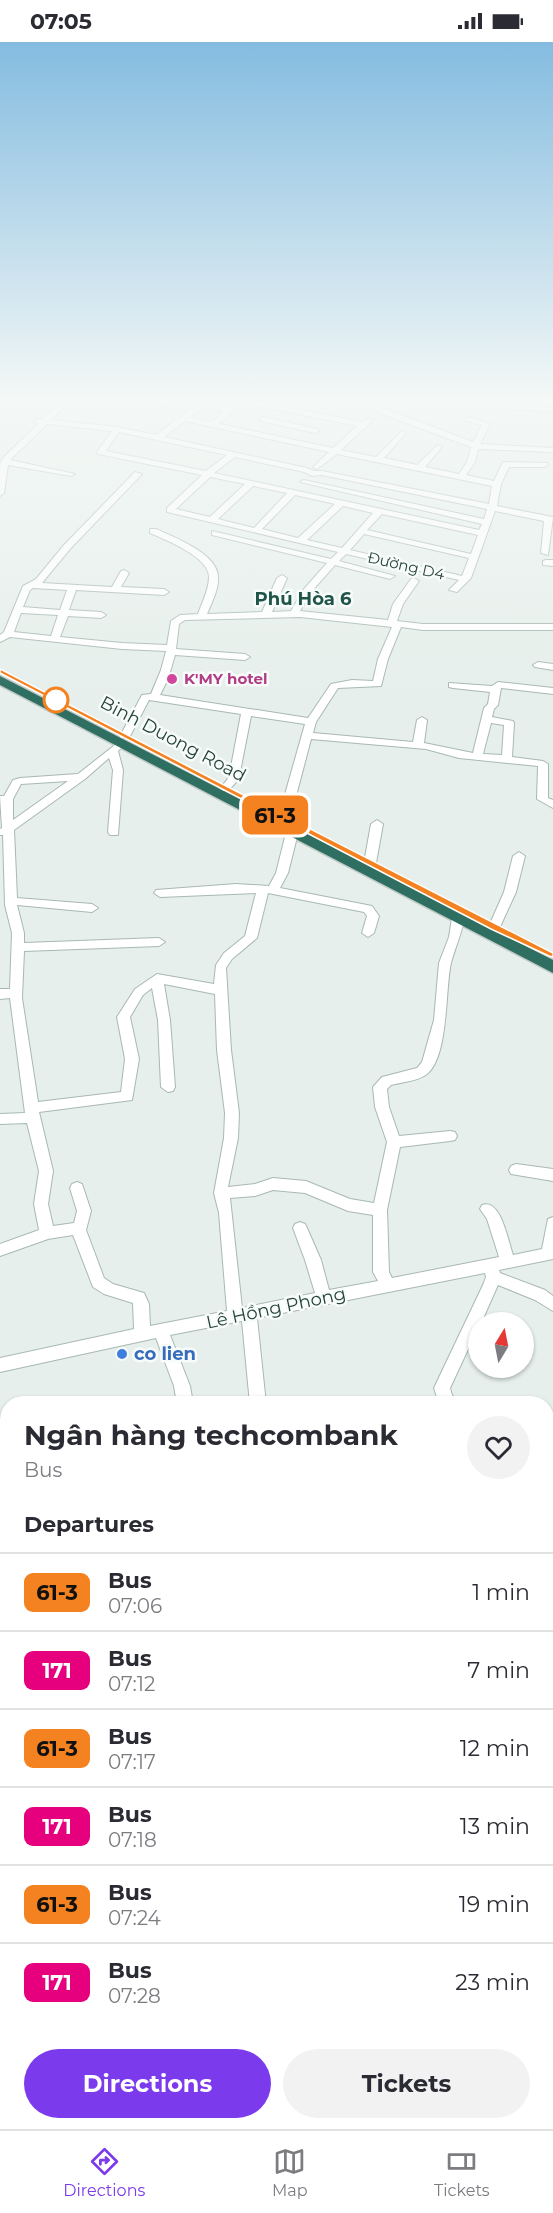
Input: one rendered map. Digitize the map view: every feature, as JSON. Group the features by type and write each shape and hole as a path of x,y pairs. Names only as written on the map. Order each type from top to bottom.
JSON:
{"highway":[{"name":"Binh Duong Road","path":"0,671 119,744 224,789 458,918 553,967"},
{"name":"Binh Duong Road","path":"0,680 119,744 553,953"}],"street":[{"path":"117,496 24,592 18,610 4,637 55,638 245,657"},
{"name":"Đường D4","path":"185,496 169,512 465,579"},
{"path":"212,520 237,496"},
{"path":"256,531 289,496"},
{"path":"312,496 481,534"},
{"path":"369,496 486,522"},
{"path":"433,496 551,519 548,559"},
{"path":"454,590 465,579 492,509 495,496"},
{"path":"300,541 341,503"},
{"path":"294,614 307,591 378,511"},
{"path":"153,531 178,542 211,567 214,576 202,615"},
{"path":"361,531 474,557"},
{"path":"215,533 390,576"},
{"path":"115,590 124,573"},
{"path":"266,614 282,578"},
{"path":"257,1396 221,1193 231,1138 232,1113 220,990 220,968 228,956 251,938 268,890 282,873 288,826 311,722 335,686 352,683 377,684 383,659 393,641 398,604 414,581"},
{"path":"33,585 164,592"},
{"path":"55,638 73,587"},
{"path":"18,610 102,615"},
{"path":"154,698 167,672 172,650 174,623 177,619 202,615 294,614 395,624 553,627"},
{"path":"538,665 553,667"},
{"path":"453,685 495,689"},
{"path":"477,757 486,719 490,707 494,705 495,689 498,685 553,691"},
{"path":"4,831 81,777 119,744 146,697 311,722"},
{"path":"224,789 232,781 235,772 247,712"},
{"path":"486,719 509,723 507,759"},
{"path":"418,746 422,720"},
{"path":"308,736 418,746 477,757 543,764 543,799 553,805"},
{"path":"114,832 119,744"},
{"path":"47,1233 40,1204 46,1180 45,1171 33,1113 16,993 18,933 11,901 3,799 17,782 24,780 81,777"},
{"path":"370,863 377,824"},
{"path":"495,926 510,892 519,856"},
{"path":"160,893 237,888 268,890 368,909 373,916 368,933"},
{"path":"11,901 92,908"},
{"path":"388,1286 381,1272 380,1210 394,1142 382,1107 380,1087 387,1081 421,1072 428,1064 440,1020 445,963 456,937 458,918"},
{"path":"18,948 159,942"},
{"path":"0,1119 127,1096 132,1059 123,1017 139,992 157,978 220,990"},
{"path":"157,978 165,1020 168,1087"},
{"path":"0,994 16,993"},
{"path":"394,1142 450,1136"},
{"path":"516,1170 553,1175"},
{"path":"221,1193 255,1190 273,1185 306,1187 348,1205 380,1210"},
{"path":"77,1188 84,1211 79,1230 98,1282 109,1289 139,1298 142,1334"},
{"path":"487,1209 493,1216 508,1263"},
{"path":"551,1254 553,1222"},
{"path":"0,1250 47,1233 70,1228 79,1230"},
{"path":"300,1228 313,1260 324,1298"},
{"name":"Lê Hồng Phong","path":"0,1365 324,1298 492,1271 508,1263 551,1254"},
{"path":"444,1396 492,1271 553,1304"},
{"path":"161,1331 182,1386 183,1396"}],"bus line":[{"name":"61-3","path":"0,671 224,789 553,953"}],"place":[{"name":"K'MY hotel","path":"172,679"},
{"name":"co lien","path":"122,1354"}],"district":[{"name":"Phú Hòa 6","path":"303,599"}]}
